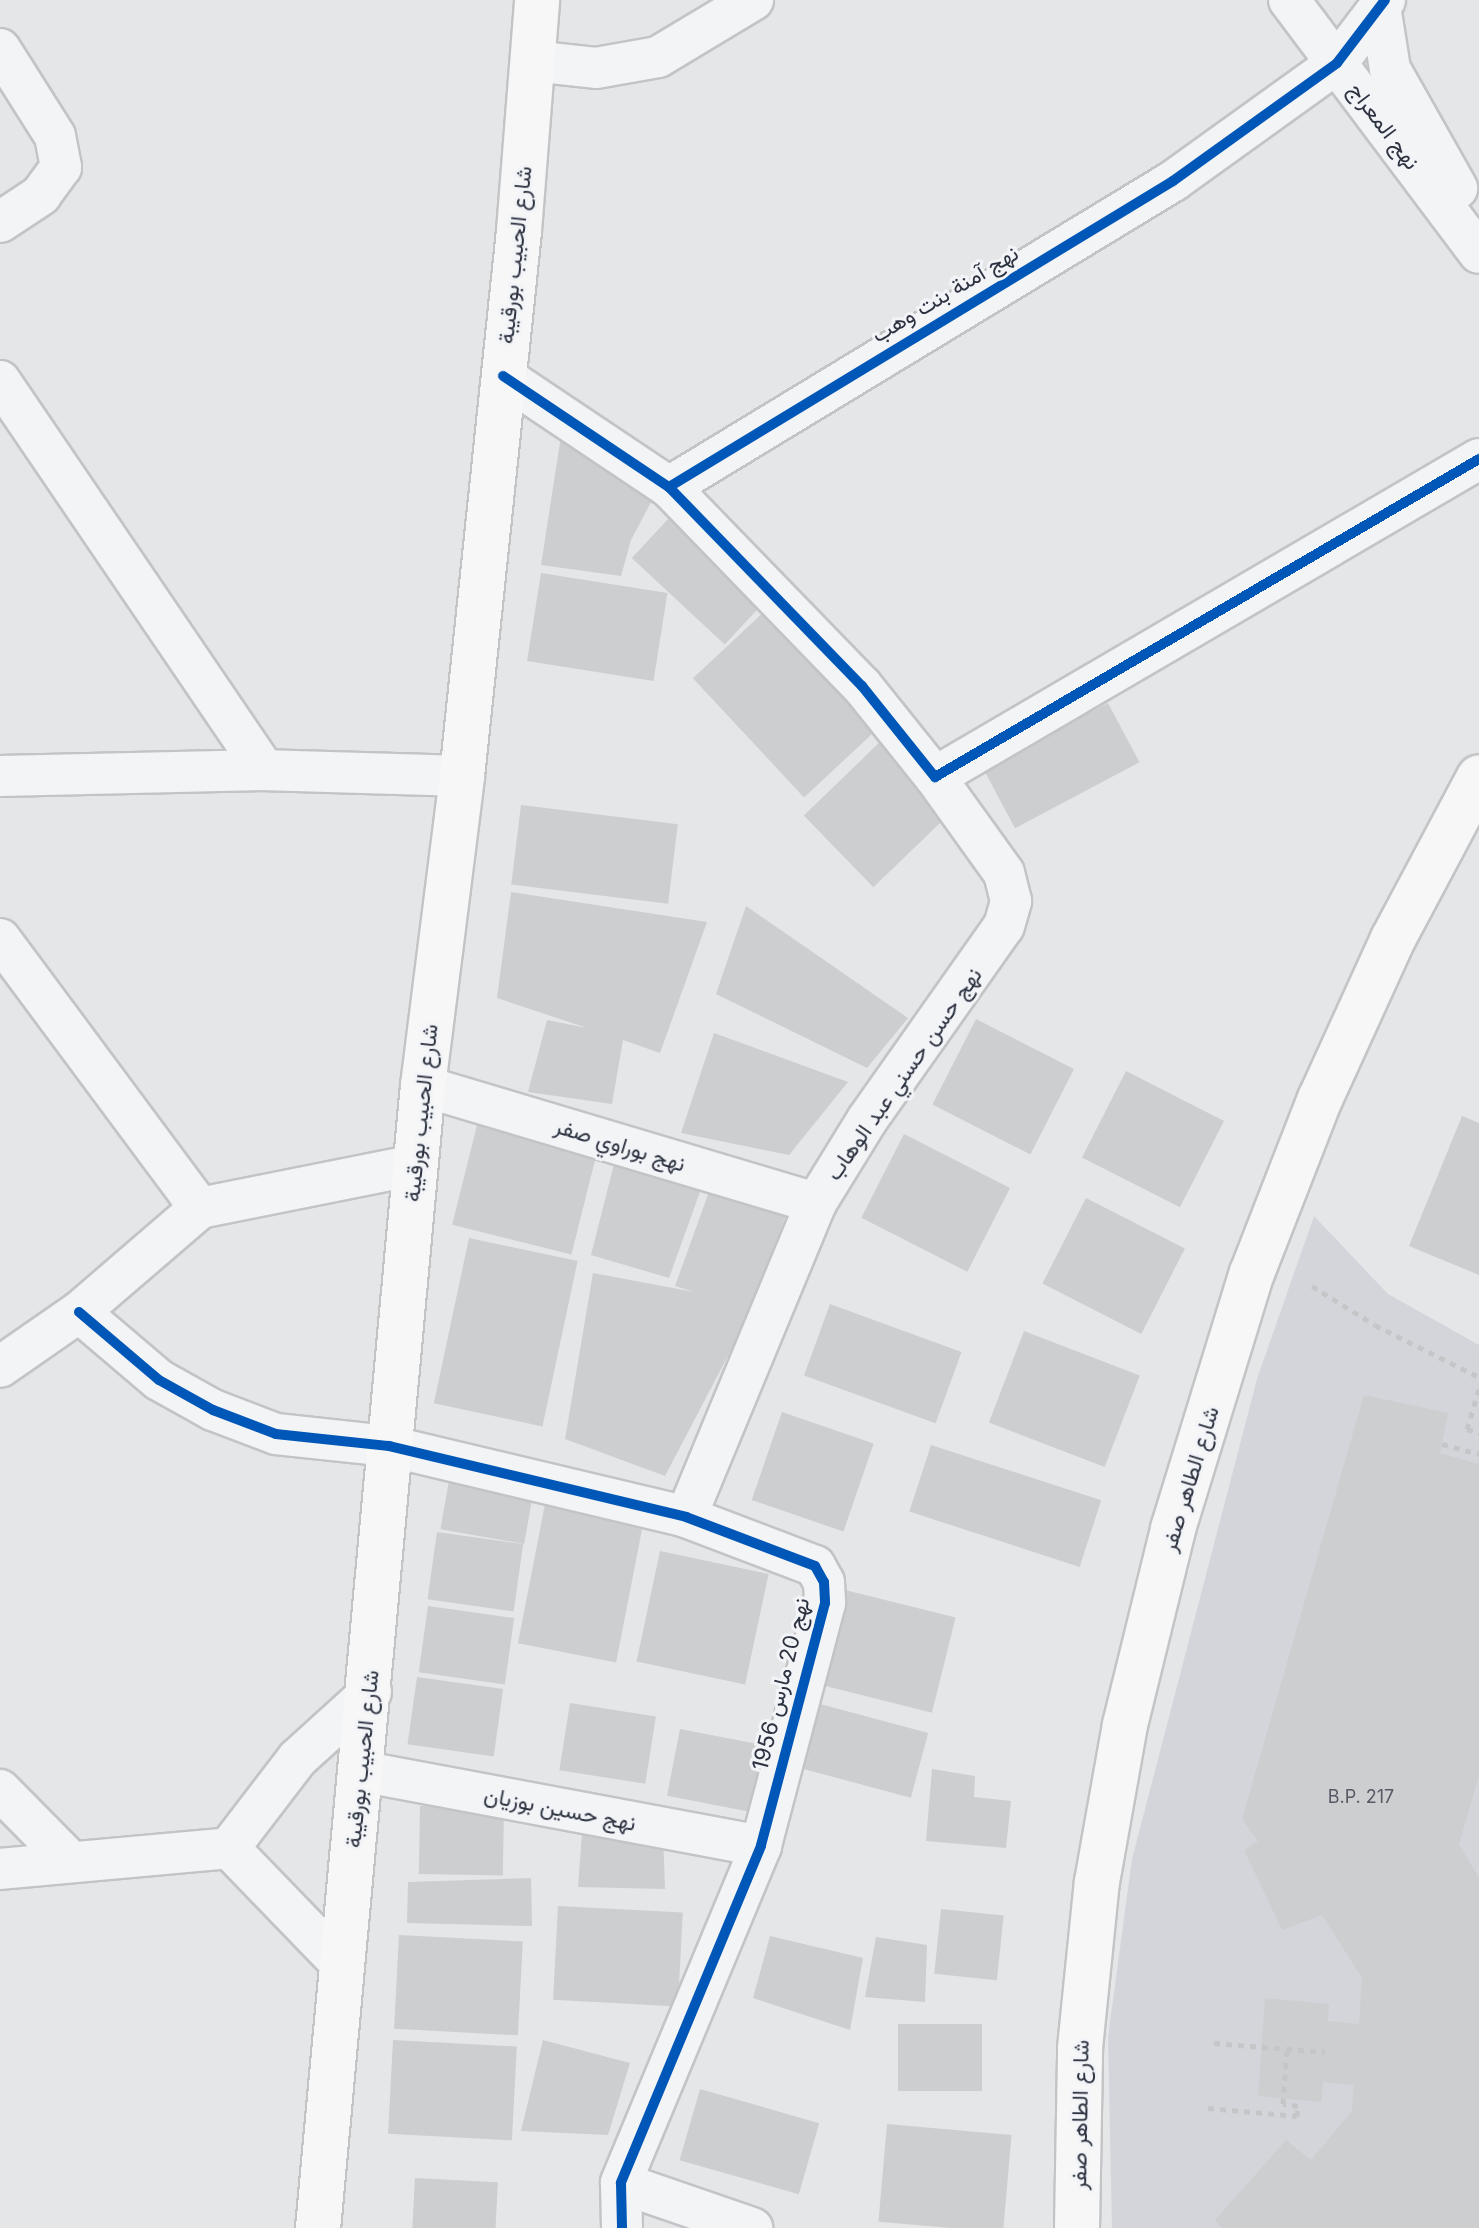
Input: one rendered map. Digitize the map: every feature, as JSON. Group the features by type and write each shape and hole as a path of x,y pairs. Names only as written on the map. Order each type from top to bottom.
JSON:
{"main road":[{"name":"شارع الحبيب بورقيبة","path":"318,2228 340,1963 371,1692 389,1446 415,1165 462,776 537,0"},
{"name":"شارع الطاهر صفر","path":"1077,2228 1080,2048 1097,1882 1125,1725 1173,1529 1252,1273 1320,1099 1393,939 1479,777"}],"street":[{"path":"532,61 596,68 658,57 753,0"},
{"name":"نهج المعراج","path":"1289,0 1479,253"},
{"path":"1383,3 1390,69 1479,229"},
{"name":"نهج آمنة بنت وهب","path":"669,487 1173,181 1337,63 1383,3"},
{"path":"0,49 55,136 61,167 41,195 0,222"},
{"path":"503,376 669,487"},
{"path":"0,381 264,770"},
{"path":"935,777 1479,459"},
{"name":"نهج حسن حسني عبد الوهاب","path":"669,487 862,686 935,777 1004,873 1011,901 1004,926 867,1120 816,1203 686,1517"},
{"path":"0,776 264,770 462,776"},
{"path":"0,939 200,1208"},
{"name":"نهج بوراوي صفر","path":"423,1086 816,1203"},
{"path":"0,1367 79,1312 200,1208 415,1165"},
{"name":"نهج 20 مارس 1956","path":"79,1312 159,1380 213,1410 276,1434 389,1446 686,1517 800,1557 815,1566 824,1582 825,1603 761,1846 621,2183 622,2228"},
{"path":"0,1869 229,1848 297,1759 371,1692"},
{"name":"نهج حسين بوزيان","path":"360,1771 761,1846"},
{"path":"0,1790 71,1862"},
{"path":"229,1848 340,1963"},
{"path":"621,2183 752,2228"}],"path":[{"path":"1312,1286 1375,1325 1479,1377"},
{"path":"1479,1389 1467,1429 1479,1433"},
{"path":"1442,1444 1479,1454"},
{"path":"1214,2043 1325,2052"},
{"path":"1208,2108 1297,2116 1298,2106 1283,2104 1287,2049"}],"shaded area":[{"path":"1314,1216 1388,1294 1479,1345 1479,2228 1112,2228 1108,2037 1132,1859 1257,1379"}],"building":[{"path":"561,436 658,489 631,540 621,576 541,565"},
{"path":"670,517 763,604 725,645 632,558"},
{"path":"541,573 667,593 654,681 527,661"},
{"path":"766,610 877,729 804,797 693,678"},
{"path":"1108,703 1139,762 1015,828 984,769"},
{"path":"883,739 952,811 873,887 804,815"},
{"path":"521,805 678,824 668,904 511,884"},
{"path":"511,892 707,922 660,1053 623,1040 612,1104 528,1092 547,1020 587,1028 497,998"},
{"path":"746,906 908,1018 867,1068 716,994"},
{"path":"976,1019 1074,1069 1030,1154 932,1105"},
{"path":"714,1033 848,1082 789,1155 681,1133"},
{"path":"1126,1071 1224,1121 1180,1207 1082,1157"},
{"path":"1462,1116 1479,1123 1479,1275 1409,1246"},
{"path":"478,1121 597,1151 571,1255 452,1225"},
{"path":"904,1134 1010,1188 967,1272 861,1218"},
{"path":"615,1160 705,1178 669,1278 591,1255"},
{"path":"710,1189 788,1209 753,1308 665,1476 565,1439 593,1273 694,1292 675,1286"},
{"path":"1086,1198 1185,1248 1141,1334 1042,1284"},
{"path":"469,1238 578,1261 542,1426 434,1403"},
{"path":"830,1304 962,1352 936,1423 804,1375"},
{"path":"1024,1331 1140,1375 1105,1467 989,1422"},
{"path":"1364,1395 1448,1413 1440,1453 1479,1464 1479,1776 1459,1844 1479,1878 1479,2228 1222,2228 1215,2220 1286,2140 1311,2160 1352,2111 1354,2085 1323,2082 1321,2102 1258,2096 1265,1998 1329,2004 1328,2021 1359,2024 1362,1978 1322,1915 1282,1930 1244,1850 1258,1841 1242,1819"},
{"path":"782,1412 874,1444 843,1532 752,1500"},
{"path":"931,1445 1101,1500 1080,1567 909,1512"},
{"path":"450,1475 534,1490 524,1544 440,1529"},
{"path":"546,1499 644,1518 616,1662 518,1643"},
{"path":"437,1532 523,1544 514,1611 428,1599"},
{"path":"660,1551 769,1574 745,1685 637,1662"},
{"path":"845,1590 956,1618 932,1713 821,1685"},
{"path":"428,1606 514,1618 505,1684 419,1672"},
{"path":"417,1677 503,1689 494,1756 408,1744"},
{"path":"570,1703 656,1717 645,1784 559,1770"},
{"path":"820,1704 928,1733 911,1798 803,1769"},
{"path":"680,1729 769,1746 756,1813 667,1796"},
{"path":"932,1769 975,1776 974,1797 1011,1801 1006,1848 926,1841"},
{"path":"420,1806 504,1807 503,1875 419,1874"},
{"path":"583,1819 663,1834 665,1889 578,1887"},
{"path":"531,1878 532,1926 407,1923 408,1882"},
{"path":"558,1906 683,1913 678,2006 553,2000"},
{"path":"941,1909 1004,1916 997,1980 934,1974"},
{"path":"399,1935 523,1941 518,2035 394,2029"},
{"path":"770,1936 863,1958 850,2030 753,1998"},
{"path":"876,1937 927,1945 925,2002 865,1997"},
{"path":"898,2024 982,2024 982,2091 898,2091"},
{"path":"393,2040 517,2046 512,2140 388,2134"},
{"path":"543,2040 630,2063 608,2135 521,2131"},
{"path":"700,2089 819,2123 799,2194 680,2160"},
{"path":"887,2124 1012,2135 1003,2228 951,2228 878,2222"},
{"path":"415,2178 498,2182 495,2228 412,2228"}],"cycle path":[{"path":"503,376 669,487 1173,181 1337,63 1385,0"},
{"path":"669,487 862,686 935,777 1479,459"},
{"path":"79,1312 159,1380 213,1410 276,1434 389,1446 686,1517 815,1566 824,1582 825,1603 761,1846 621,2183 622,2228"}]}
